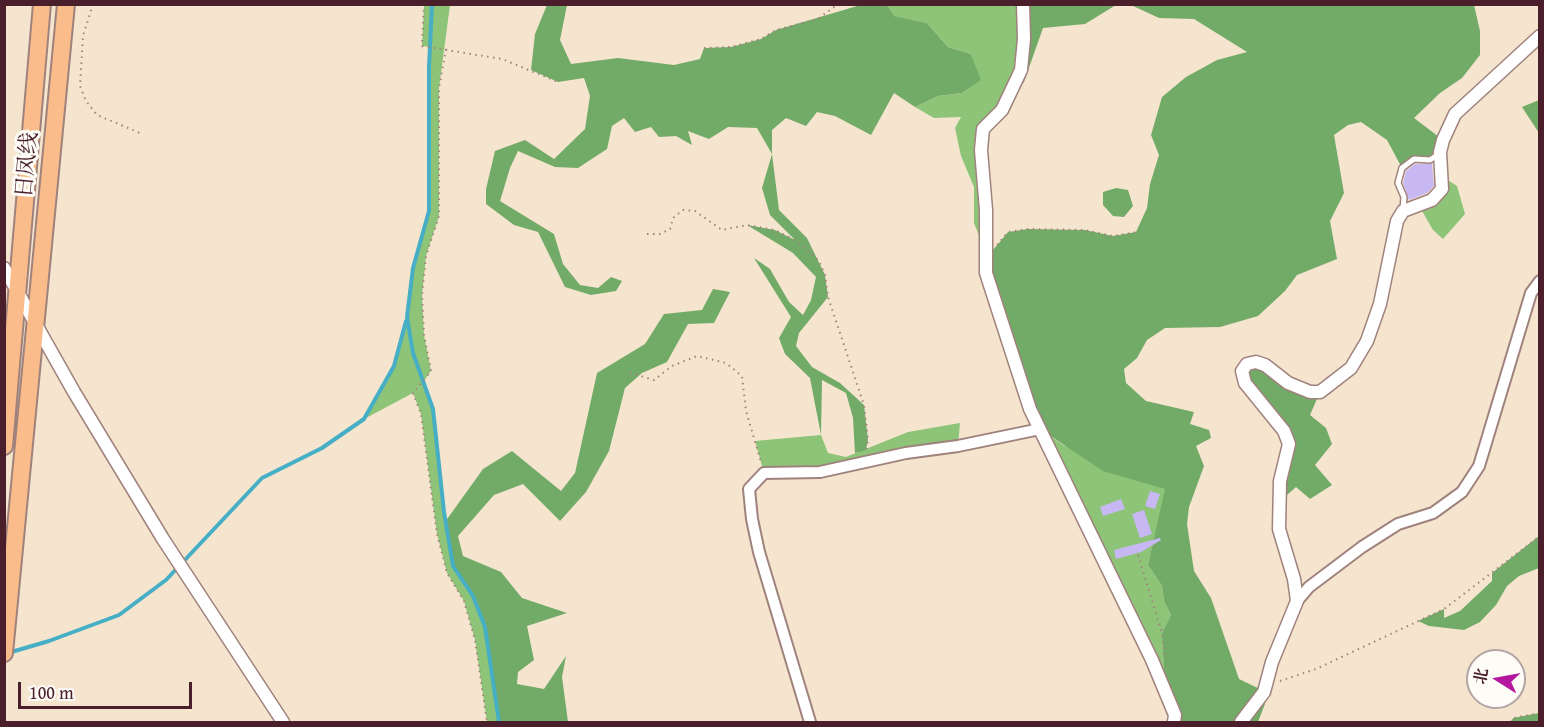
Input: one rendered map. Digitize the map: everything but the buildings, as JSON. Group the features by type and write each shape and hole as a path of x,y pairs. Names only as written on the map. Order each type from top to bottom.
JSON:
{"highway":[{"path":"4,447 42,4"},
{"name":"日凤线","path":"4,653 66,4"}],"street":[{"path":"1023,4 1024,39 1021,70 1002,110 983,129 981,150 986,210 984,248 986,273 1018,378 1040,429 1152,660 1175,715 1174,723"},
{"path":"1297,601 1294,579 1279,529 1280,481 1289,444 1284,431 1245,383 1242,371 1247,364 1256,362 1265,365 1288,384 1310,392 1320,392 1350,368 1367,341 1380,304 1393,235 1402,210 1426,203 1438,195 1443,183 1440,152 1455,114 1539,36"},
{"path":"4,268 163,539 283,723"},
{"path":"1241,723 1264,692 1297,601 1309,586 1362,547 1398,525 1433,513 1462,492 1479,466 1531,293 1539,281"},
{"path":"810,723 752,519 749,489 764,473 820,472 1040,429"}],"lane":[{"path":"1402,210 1404,197 1398,183 1402,168 1414,159 1430,160 1440,152"}],"path":[{"path":"93,4 83,36 80,86 86,101 97,115 140,133"},
{"path":"424,4 422,46 502,59 558,82"},
{"path":"704,48 731,47 761,39 776,30 818,19 838,4"},
{"path":"446,49 439,88 439,216 426,256 422,296 424,335 431,371 413,393 421,414 437,534 447,573 464,601 475,640 487,723"},
{"path":"647,234 660,234 670,229 673,218 683,210 695,211 722,230 747,225 775,230 798,242 819,261 825,275 828,297 864,405 868,440 864,463"},
{"path":"993,250 1008,232 1028,229 1085,230 1113,236 1136,232"},
{"path":"630,373 654,380 672,366 697,356 726,363 742,376 746,411 764,473"},
{"path":"1266,684 1316,669 1444,609 1539,536"},
{"path":"1138,555 1162,633 1166,668"},
{"path":"1510,723 1513,718 1539,713"}],"green space":[{"path":"864,4 887,5 894,16 927,23 948,47 971,54 981,80 962,93 938,96 915,107 894,93 871,135 835,116 817,112 806,126 786,118 772,130 772,154 757,128 728,127 709,139 688,131 692,145 676,136 659,137 651,127 635,132 624,118 612,126 607,149 578,168 555,167 518,151 500,201 554,234 563,264 580,285 598,288 611,277 622,281 616,291 591,295 565,287 538,232 514,225 486,204 486,189 495,151 525,140 554,159 585,129 590,96 584,78 558,82 531,70 535,34 547,5 567,5 560,40 571,64 618,58 674,65 700,59 704,48 731,47 761,39 776,30"},
{"path":"424,5 450,5 439,88 439,216 426,256 422,295 424,335 431,371 423,382 433,409 444,512 453,566 473,596 485,627 499,722 487,722 475,640 464,601 447,573 437,534 421,414 413,393 364,419 394,366 407,317 413,268 429,211 430,47 422,46"},
{"path":"887,5 1023,5 1021,70 983,130 984,248 974,223 974,187 961,156 955,128 961,117 934,118 915,107 938,96 962,93 980,80 971,54 948,47 927,23 893,16"},
{"path":"1023,5 1116,5 1085,24 1043,28 1024,82 1007,100 1021,70"},
{"path":"1131,5 1474,5 1480,31 1480,55 1462,78 1440,93 1414,118 1443,140 1440,152 1430,160 1414,159 1402,168 1387,140 1361,122 1348,125 1334,135 1344,193 1330,221 1337,259 1297,275 1285,291 1258,316 1220,327 1165,328 1147,340 1137,358 1124,369 1126,383 1146,401 1194,412 1190,424 1209,430 1211,438 1196,446 1204,466 1189,507 1187,524 1194,571 1211,598 1239,679 1264,691 1273,683 1258,722 1174,722 1165,690 1162,633 1171,615 1164,601 1162,586 1148,565 1165,489 1103,471 1040,429 986,273 993,250 1008,232 1028,229 1085,230 1113,236 1136,232 1147,208 1150,184 1159,155 1151,135 1162,97 1186,77 1217,60 1247,52 1194,19 1159,18"},
{"path":"1539,100 1539,133 1522,107"},
{"path":"772,154 779,210 807,238 825,275 828,297 799,333 796,346 812,367 840,383 864,405 868,440 866,450 855,453 853,418 846,393 822,380 821,435 810,378 785,354 779,338 791,317 754,258 770,269 789,302 803,315 811,300 816,277 793,253 747,225 775,230 795,240 770,215 762,188"},
{"path":"1443,177 1457,186 1465,214 1443,239 1433,230 1418,204 1426,203"},
{"path":"1116,188 1128,190 1133,206 1124,217 1113,216 1103,205 1103,192"},
{"path":"713,289 730,292 714,323 688,324 667,362 642,373 625,388 609,451 586,492 560,521 523,484 494,495 458,536 463,556 501,572 522,598 567,613 527,626 534,660 518,672 517,684 544,689 566,656 562,677 568,722 499,722 485,627 473,596 453,566 445,522 483,469 512,451 561,491 575,473 597,373 645,344 664,314 702,310"},
{"path":"1256,362 1288,383 1320,392 1310,415 1326,428 1332,444 1315,465 1332,485 1310,499 1296,487 1279,502 1289,444 1245,383 1247,364"},
{"path":"960,423 958,446 858,464 764,473 755,441 821,435 828,453 846,457 908,432"},
{"path":"1040,429 1063,445 1136,479 1166,489 1148,565 1162,586 1164,601 1171,615 1162,633 1165,690"},
{"path":"1539,536 1539,568 1519,576 1507,586 1496,605 1480,622 1464,630 1429,626 1418,621 1444,609 1444,618 1460,611 1492,581 1492,573"},
{"path":"1539,713 1539,722 1511,722 1513,718"}],"waterway":[{"path":"432,4 429,67 429,211 413,268 407,317 413,353 433,409 444,512 453,566 473,596 485,627 499,722"},
{"path":"8,653 49,641 119,615 166,580 262,478 322,448 364,419 394,366 406,321"}]}
